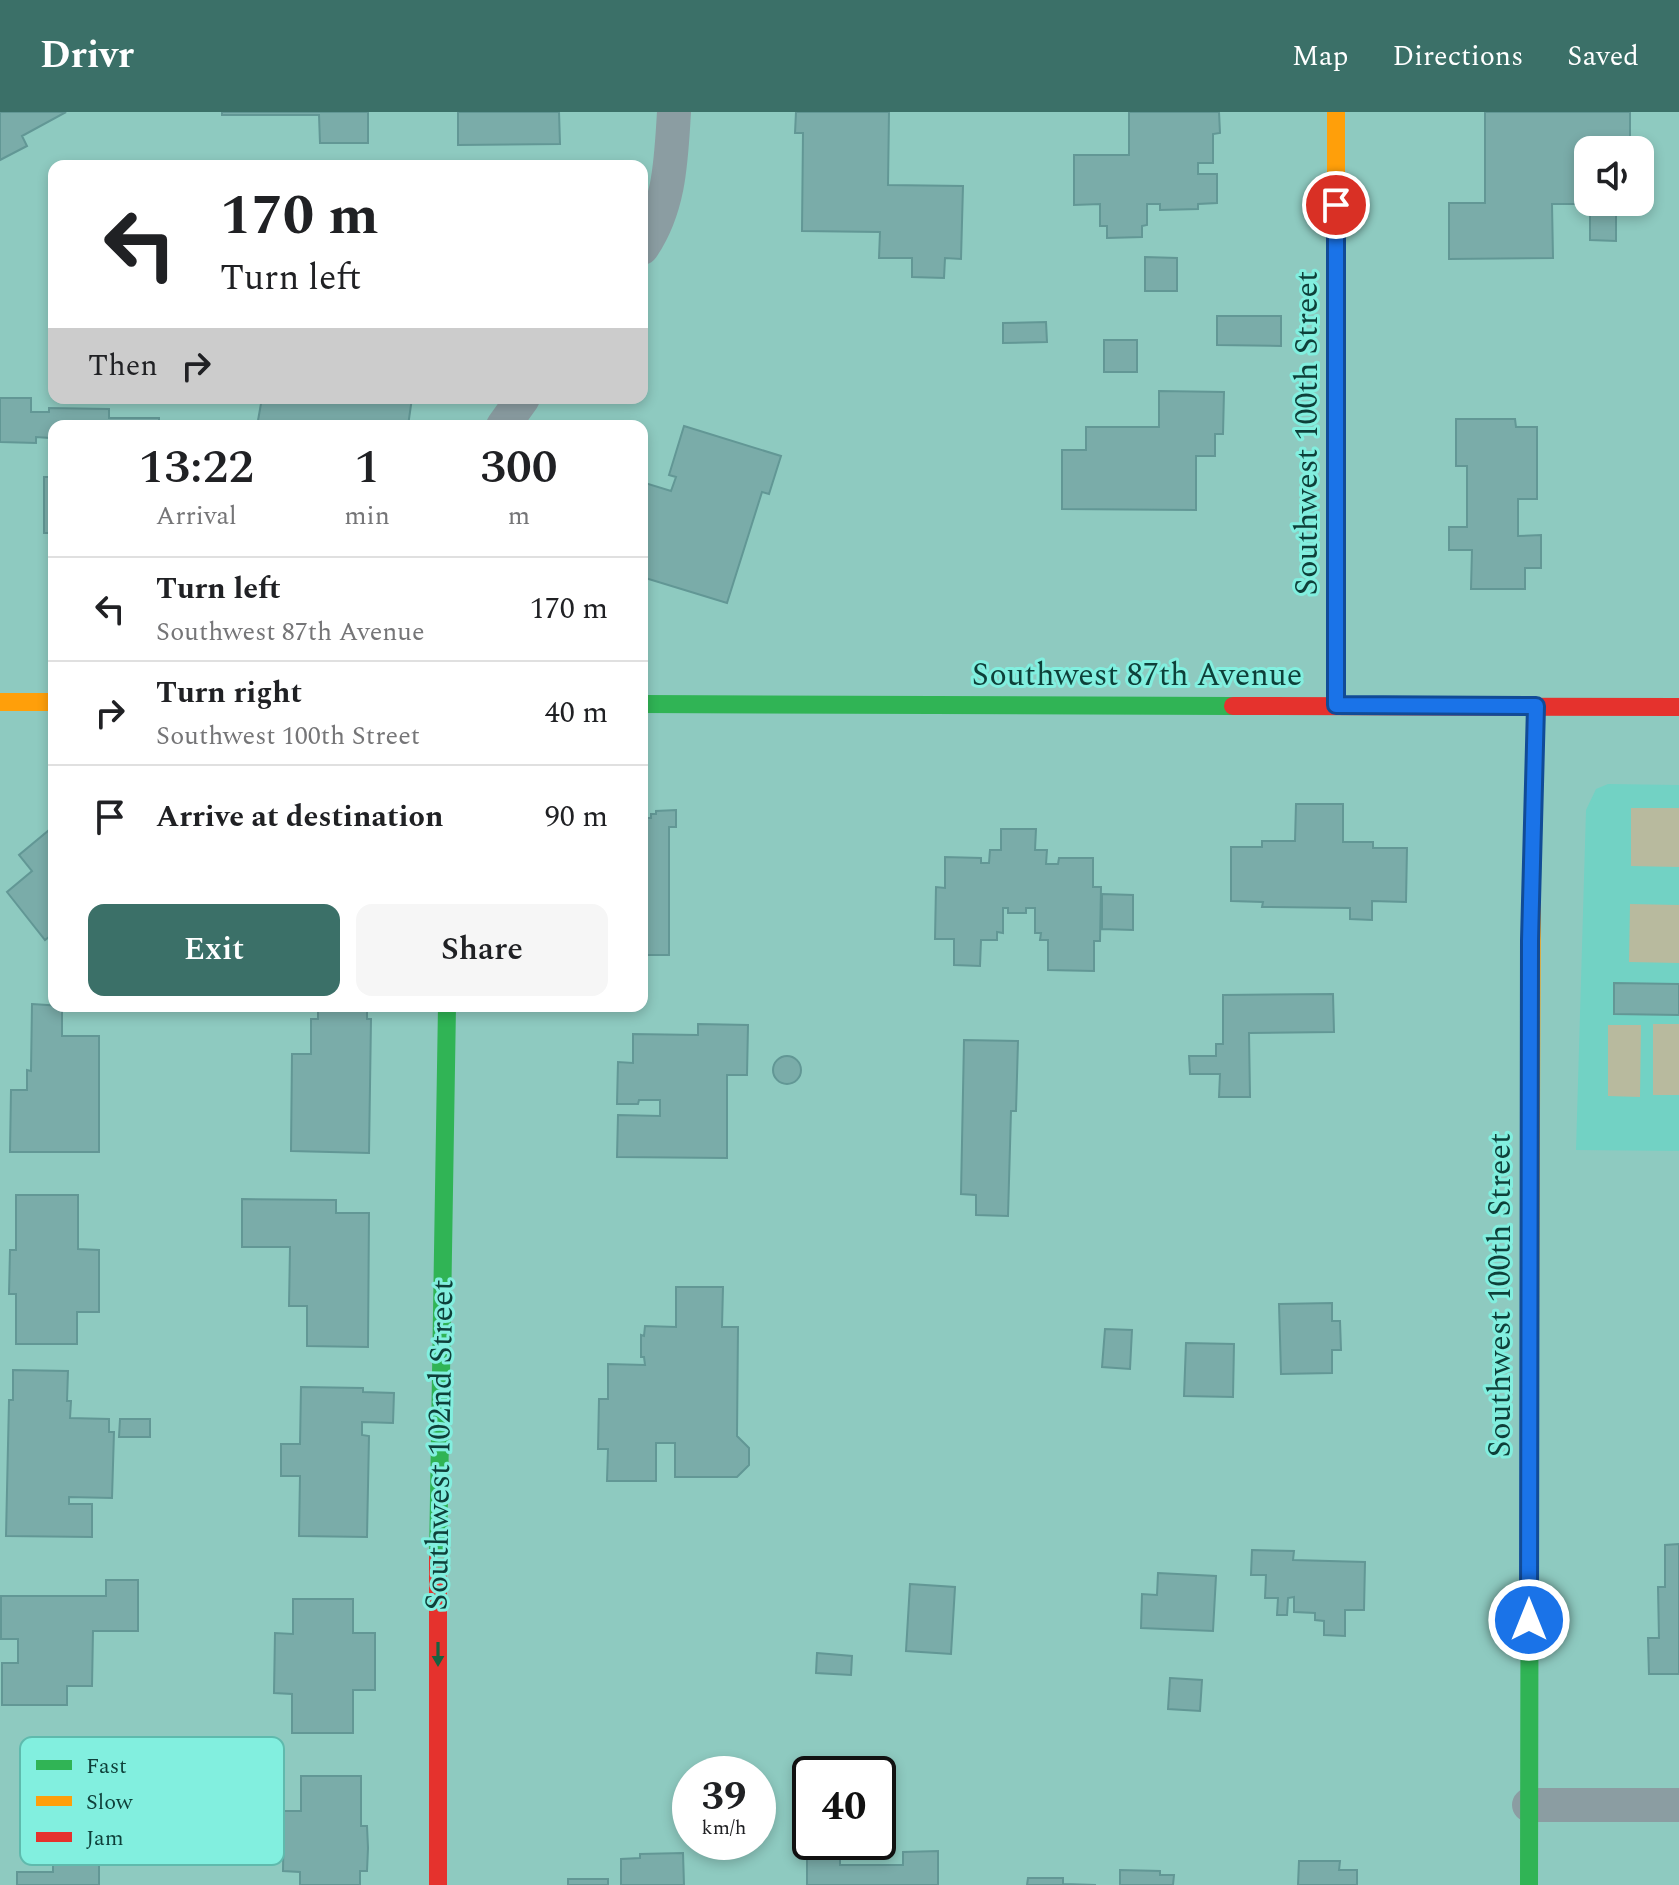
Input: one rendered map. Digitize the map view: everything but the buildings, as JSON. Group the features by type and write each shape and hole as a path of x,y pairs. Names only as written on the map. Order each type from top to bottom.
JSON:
{"street":[{"path":"648,238 657,222 669,178 674,112"},
{"name":"Southwest 100th Street","path":"1336,112 1336,705"},
{"path":"0,702 48,702"},
{"name":"Southwest 87th Avenue","path":"648,704 1679,707"},
{"name":"Southwest 100th Street","path":"1529,1885 1530,941 1536,706"},
{"name":"Southwest 102nd Street","path":"438,1885 438,1520 447,1012"},
{"path":"1529,1805 1679,1805"}],"shaded area":[{"path":"1608,784 1679,785 1679,1151 1576,1150 1586,810 1596,789"},
{"path":"1631,808 1679,808 1679,867 1631,866"},
{"path":"1630,904 1679,905 1679,963 1629,962"},
{"path":"1653,1024 1679,1024 1679,1095 1653,1095"},
{"path":"1608,1025 1641,1025 1640,1097 1608,1096"}],"traffic: fast":[{"path":"1336,305 1336,705"},
{"path":"648,704 1233,706"},
{"path":"1532,880 1536,706"},
{"path":"438,1558 447,1012"},
{"path":"1529,1885 1530,1344"}],"traffic: slow":[{"path":"1336,112 1336,305"},
{"path":"0,702 48,702"},
{"path":"1530,1344 1532,880"}],"traffic: jam":[{"path":"1233,706 1679,707"},
{"path":"438,1558 438,1885"}],"route":[{"path":"1336,205 1336,705 1536,706 1530,941 1529,1620"}]}
